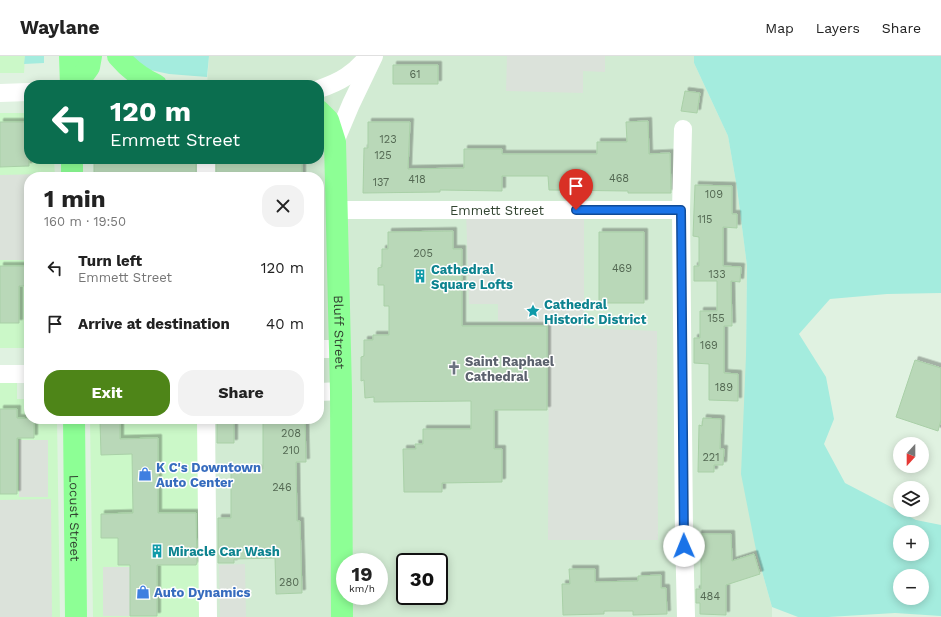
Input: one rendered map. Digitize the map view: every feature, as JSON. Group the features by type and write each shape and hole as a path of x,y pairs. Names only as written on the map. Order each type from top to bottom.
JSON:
{"main road":[{"path":"70,56 71,80"},
{"path":"80,80 89,67 91,56"},
{"path":"118,56 131,70 146,80"},
{"path":"324,116 328,120 335,142"},
{"name":"Bluff Street","path":"335,142 338,210 330,349 341,392 342,617"},
{"name":"Locust Street","path":"74,424 76,617"}],"street":[{"path":"324,87 337,83 350,75 368,56"},
{"name":"Bluff Street","path":"335,142 374,56"},
{"path":"0,93 24,92"},
{"path":"683,128 681,210 686,617"},
{"name":"Emmett Street","path":"338,210 681,210"},
{"path":"0,374 24,374"},
{"path":"324,392 341,392"},
{"path":"206,424 208,617"}],"shaded area":[{"path":"0,56 25,56 24,73 0,73"},
{"path":"25,56 44,56 44,63 24,64"},
{"path":"129,56 209,56 207,77 169,74 150,70"},
{"name":"Cathedral Historic District","path":"209,56 694,56 694,63 728,136 737,188 747,266 746,356 756,550 772,607 772,617 208,617 206,424 324,424 324,172 206,172 206,164 324,164 324,80 207,80"},
{"path":"507,56 605,56 605,72 583,71 583,93 506,91"},
{"path":"694,56 941,56 941,293 887,294 830,299 799,334 826,377 834,419 824,444 845,483 893,508 893,517 910,517 916,520 941,525 941,616 895,613 828,617 798,617 772,607 756,550 741,474 746,356 747,266 737,188 728,136 694,63"},
{"path":"0,113 24,113 24,164 54,164 55,172 24,172 24,348 0,348"},
{"path":"24,174 24,260 0,260 0,175"},
{"path":"466,210 584,210 584,328 657,331 658,540 548,540 549,323 498,321 498,304 469,304"},
{"path":"0,374 17,374 17,399 24,399 24,424 57,424 60,617 0,617"},
{"path":"90,424 206,424 208,617 93,617"},
{"path":"19,440 48,440 48,497 19,497"},
{"path":"51,499 52,617 0,617 0,500"},
{"path":"245,564 246,617 220,617 219,565"},
{"path":"103,567 130,567 130,616 103,616"}],"building":[{"path":"393,65 438,65 438,84 393,84"},
{"path":"685,91 700,93 697,113 681,111"},
{"path":"648,121 649,154 670,153 671,193 549,190 548,176 502,176 502,191 440,190 440,192 363,193 364,148 368,148 368,122 410,122 408,169 464,168 464,149 502,149 502,154 597,154 597,142 627,142 626,122"},
{"path":"0,122 24,122 24,164 29,164 29,166 0,167"},
{"path":"94,164 196,164 196,172 94,172"},
{"path":"216,164 302,164 302,172 216,172"},
{"path":"695,185 732,186 732,214 737,214 737,228 723,227 723,266 741,267 740,282 731,281 732,326 724,326 724,373 738,374 738,401 709,400 709,364 694,363 694,338 700,338 700,311 717,311 717,281 694,281 694,266 699,266 699,237 693,236"},
{"path":"453,231 453,249 462,249 462,326 547,326 547,410 494,410 494,449 502,449 502,482 442,483 442,492 404,492 403,449 416,449 415,444 423,444 423,429 471,429 471,401 374,402 374,397 365,398 364,380 361,381 361,357 364,356 364,340 373,340 373,335 389,335 389,306 384,306 384,285 378,285 378,268 382,267 382,249 388,249 388,232"},
{"path":"599,232 644,232 644,303 599,303"},
{"path":"0,266 24,266 24,286 19,286 19,323 0,323"},
{"path":"915,360 941,368 941,420 938,431 896,417"},
{"path":"0,409 17,409 17,418 24,418 24,424 34,424 34,438 17,438 17,494 0,494"},
{"path":"703,418 721,419 720,449 724,449 723,465 714,465 714,472 698,472 699,425 702,426"},
{"path":"100,424 120,424 120,439 158,438 158,513 196,513 197,563 196,565 157,565 157,616 130,616 130,565 118,565 118,538 101,538 101,514 133,513 132,454 101,455"},
{"path":"217,424 234,424 234,443 217,443"},
{"path":"263,424 305,424 306,462 296,462 297,521 300,521 302,593 276,594 275,558 234,559 234,563 218,563 218,518 231,518 231,469 263,469"},
{"path":"698,534 731,534 732,561 754,554 760,574 726,585 726,615 700,614 700,603 696,603 696,589 701,589 701,553 698,553"},
{"path":"569,569 595,569 595,582 638,581 638,576 661,575 661,588 666,588 667,614 633,615 633,611 604,611 604,614 563,615 562,584 570,584"}],"place":[{"name":"Cathedral Square Lofts","path":"420,276"},
{"name":"Cathedral Historic District","path":"533,311"},
{"name":"Saint Raphael Cathedral","path":"454,368"},
{"name":"K C's Downtown Auto Center","path":"145,474"},
{"name":"Miracle Car Wash","path":"157,551"},
{"name":"Auto Dynamics","path":"143,592"}],"route":[{"path":"576,210 681,210 684,546"}]}
